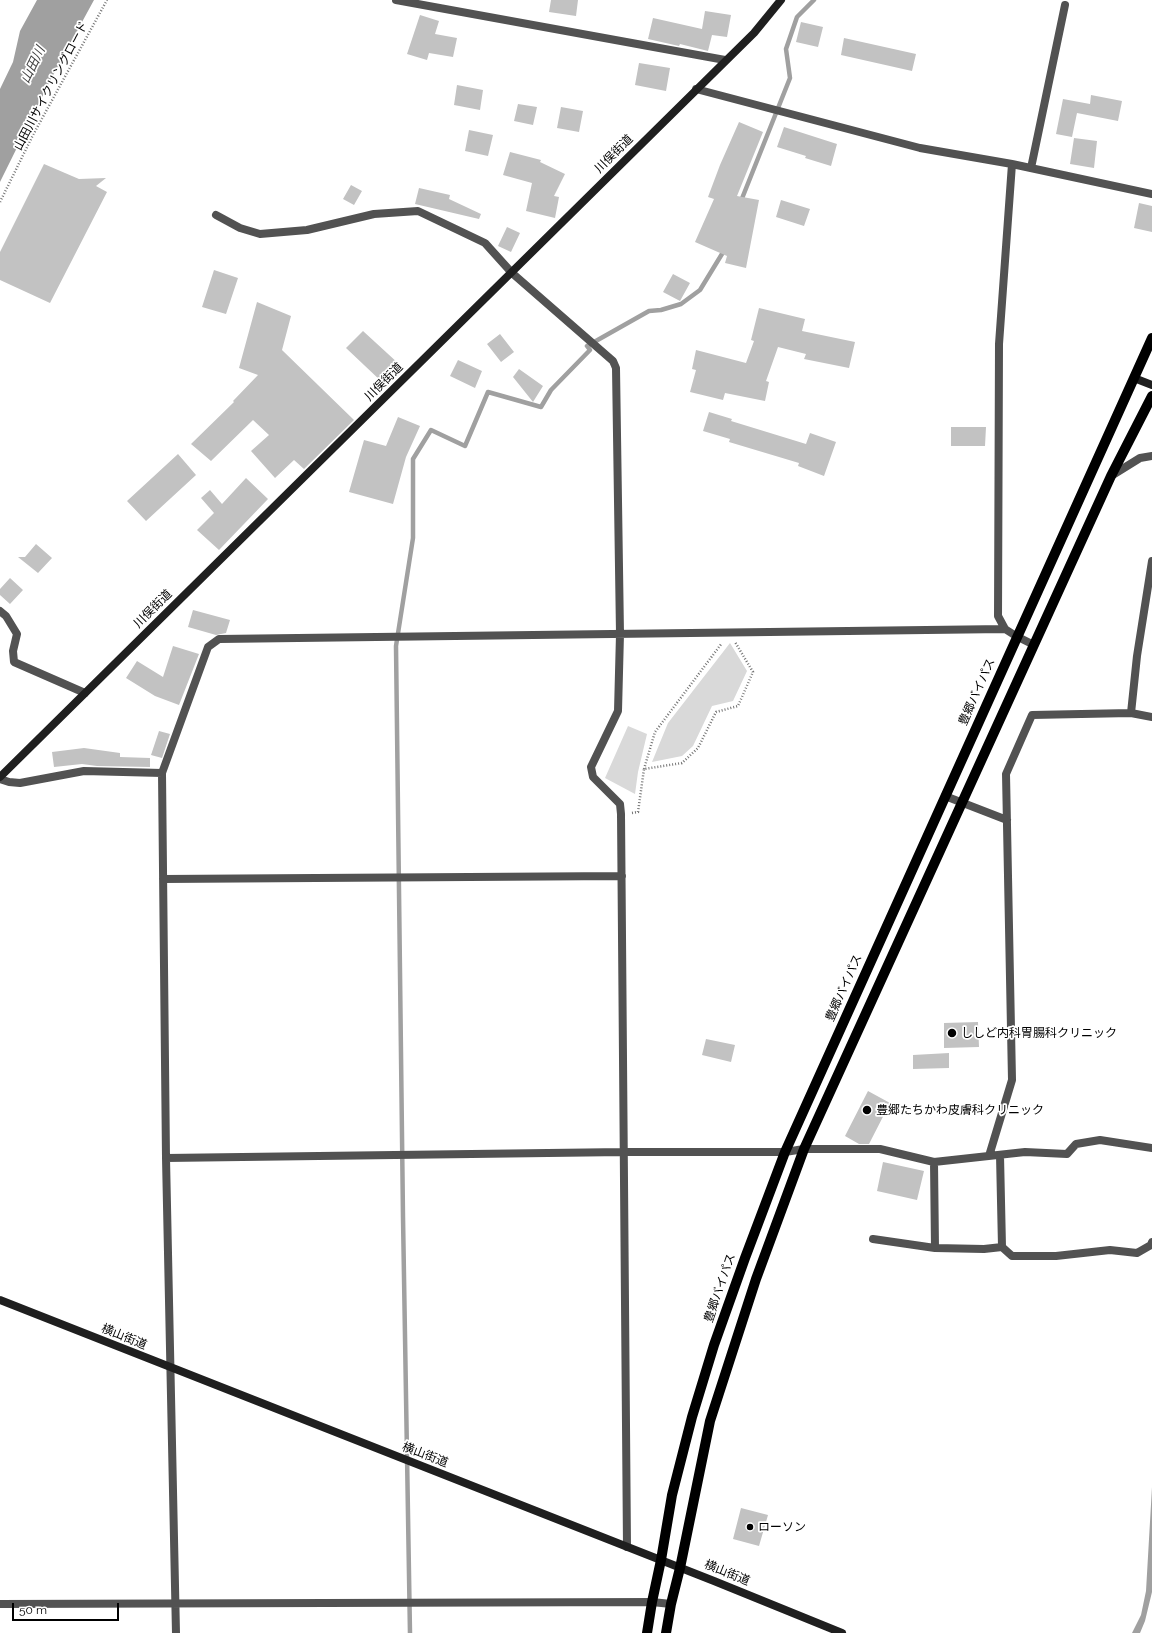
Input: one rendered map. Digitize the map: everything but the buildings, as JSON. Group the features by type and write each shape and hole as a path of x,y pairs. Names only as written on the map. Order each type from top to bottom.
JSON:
{"main road":[{"name":"川俣街道","path":"0,778 754,33 781,0"},
{"name":"豊郷バイパス","path":"647,1633 672,1495 692,1417 714,1345 744,1258 785,1152 1016,636 1152,338"},
{"path":"1134,378 1152,385"},
{"path":"666,1633 710,1420 756,1279 804,1150 1111,476 1152,396"},
{"name":"横山街道","path":"0,1300 169,1368 661,1560 830,1631 842,1633"}],"street":[{"path":"396,0 726,60"},
{"path":"1031,168 1064,5"},
{"path":"696,89 920,148 1012,164 1152,194"},
{"path":"1012,164 999,344 998,616 1005,629 1034,645"},
{"path":"216,215 240,228 260,234 307,230 374,214 418,211 485,243 512,273 613,361 616,368 620,634 618,711 591,767 593,776 620,804 621,814 627,1547"},
{"path":"1111,476 1140,458 1152,456"},
{"path":"1130,713 1137,656 1152,561"},
{"path":"0,611 6,616 17,634 13,651 14,662 85,693"},
{"path":"176,1633 169,1368 162,773 208,647 219,638 1005,629"},
{"path":"989,1156 1012,1080 1006,774 1032,715 1130,713 1152,718"},
{"path":"0,778 9,782 20,783 84,771 162,773"},
{"path":"945,796 1007,820"},
{"path":"163,880 622,876"},
{"path":"166,1158 624,1152 785,1152 804,1150 880,1149 934,1162 1025,1152 1067,1154 1076,1144 1100,1140 1152,1148"},
{"path":"1000,1155 1002,1247 1012,1256 1056,1256 1110,1250 1137,1253 1151,1245 1152,1242"},
{"path":"934,1162 935,1248"},
{"path":"873,1239 935,1248 984,1249 1002,1247"},
{"path":"0,1604 652,1602 671,1604"}],"path":[{"name":"山田川サイクリングロード","path":"0,202 33,135 107,0"},
{"path":"621,814 638,812 644,769 655,732 730,633 753,672 738,706 716,712 698,748 682,763 644,769"}],"shaded area":[{"path":"730,643 747,671 733,701 712,706 693,746 682,756 652,762 668,723"},
{"path":"628,726 647,734 638,772 635,794 605,778"}],"water":[{"name":"山田川","path":"37,0 94,0 51,79 0,182 0,89 13,62 20,31"},
{"path":"1152,1487 1152,1592 1145,1621 1140,1633 1132,1633 1141,1615 1146,1591"}],"waterway":[{"path":"741,201 790,78 786,49 797,17 814,0"},
{"path":"410,1633 396,646 413,538 413,459 431,430 465,446 488,392 541,407 551,390 590,350 587,346 649,311 661,310 681,304 700,290 725,249"}],"place":[{"name":"ししど内科胃腸科クリニック","path":"952,1033"},
{"name":"豊郷たちかわ皮膚科クリニック","path":"867,1110"},
{"name":"ローソン","path":"750,1527"}]}
